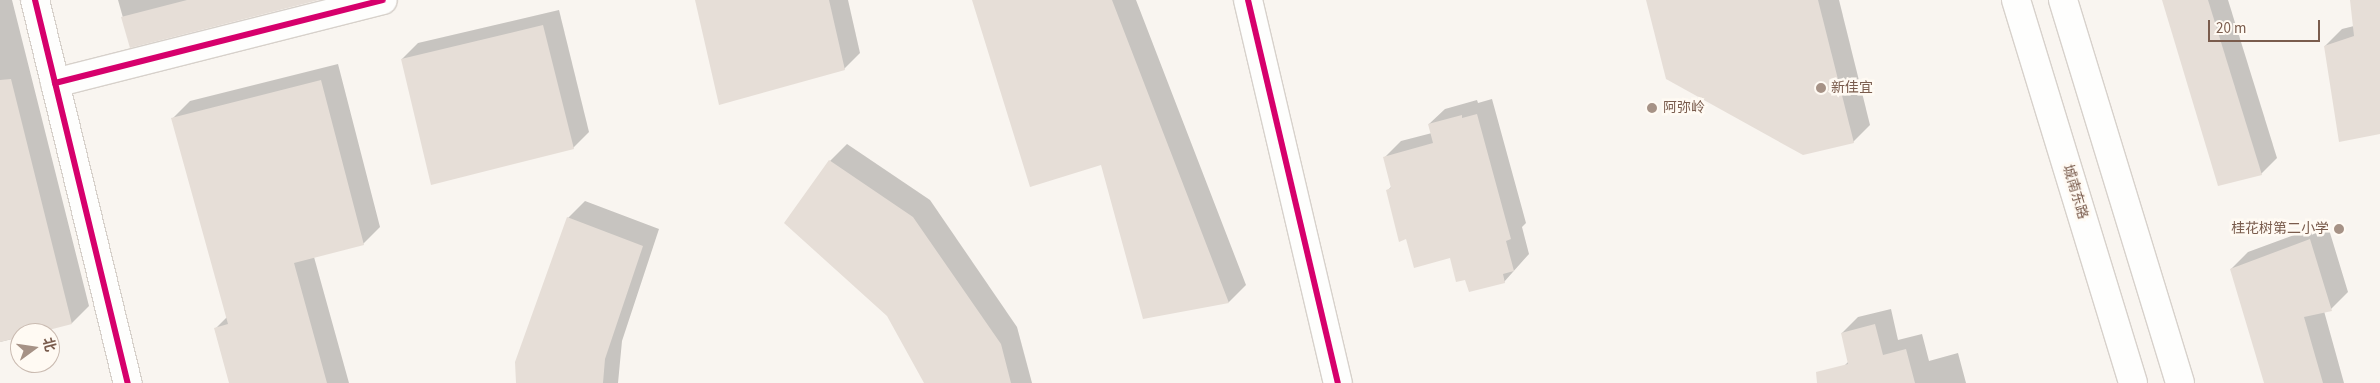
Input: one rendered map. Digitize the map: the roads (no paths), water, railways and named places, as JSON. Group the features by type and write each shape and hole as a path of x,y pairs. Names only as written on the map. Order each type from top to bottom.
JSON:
{"street":[{"path":"35,0 128,383"},
{"path":"55,83 383,0"},
{"path":"1248,0 1338,383"},
{"name":"城南东路","path":"2016,0 2134,383"},
{"path":"2063,0 2180,383"}],"place":[{"name":"新佳宜","path":"1821,88"},
{"name":"阿弥岭","path":"1652,108"},
{"name":"桂花树第二小学","path":"2339,229"}]}
